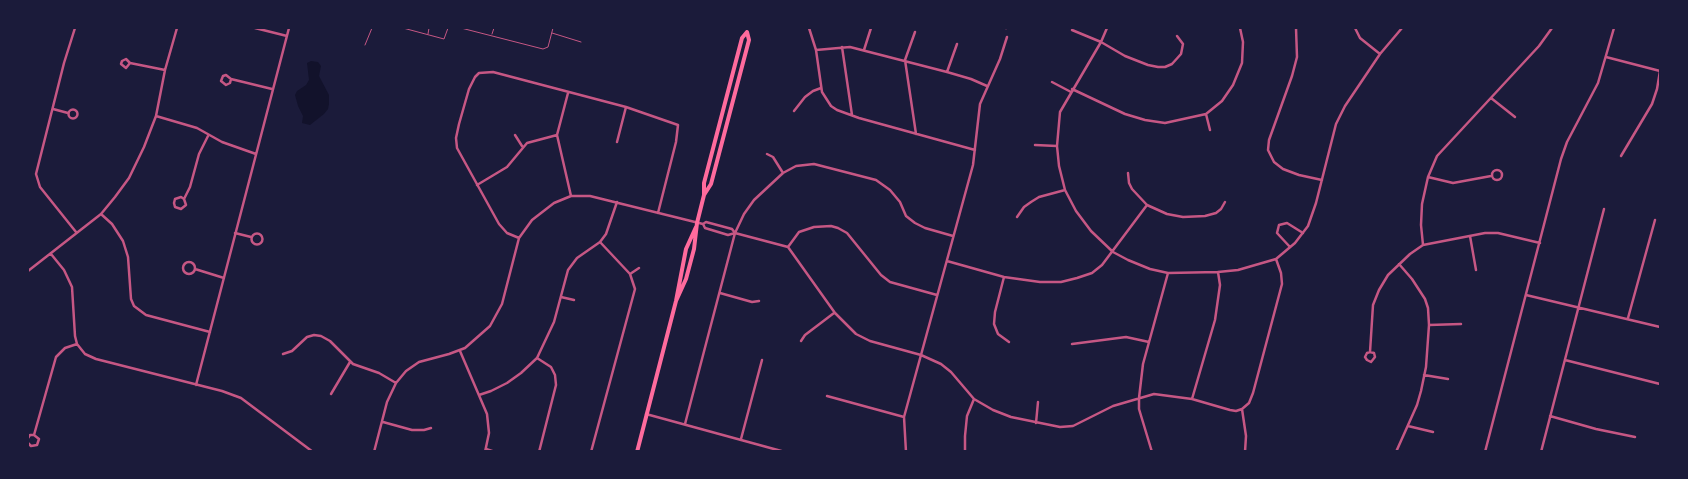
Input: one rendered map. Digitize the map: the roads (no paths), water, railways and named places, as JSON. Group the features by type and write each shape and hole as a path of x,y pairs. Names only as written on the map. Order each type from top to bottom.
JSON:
{"main road":[{"path":"704,195 711,184 749,40 748,30"},
{"path":"676,301 686,279 694,249 697,223 704,195 704,184 742,38 748,30"},
{"path":"637,452 676,301 686,249 697,223"}],"street":[{"path":"75,28 64,63 36,174 40,187 76,233"},
{"path":"28,271 101,214 129,178 144,148 156,116 165,70 177,28"},
{"path":"255,28 286,36"},
{"path":"196,385 289,28"},
{"path":"810,28 816,50 821,88 831,106 852,115 975,150"},
{"path":"864,50 871,28"},
{"path":"1107,28 1101,42 1071,90 1060,112 1057,146 1059,166 1065,190 1076,211 1090,231 1113,252 1139,265 1168,272 1238,270 1276,259 1290,247 1308,226 1336,124 1345,106 1380,54 1402,28"},
{"path":"1052,82 1125,114 1146,120 1165,123 1186,120 1206,114 1222,101 1233,85 1242,62 1243,42 1240,28"},
{"path":"1296,28 1296,58 1285,97 1269,140 1268,150 1274,162 1282,169 1299,176 1322,180"},
{"path":"1355,28 1360,38 1380,54"},
{"path":"1423,245 1421,225 1422,204 1428,177 1437,156 1539,46 1552,28"},
{"path":"1485,452 1545,218 1567,142 1595,89 1614,28"},
{"path":"1072,30 1138,61 1158,67 1165,67 1178,60 1182,44 1177,36"},
{"path":"915,32 905,60 916,134"},
{"path":"906,452 904,417 972,166 980,104 1000,59 1006,38"},
{"path":"947,72 957,44"},
{"path":"842,47 852,115"},
{"path":"816,50 842,47 864,50 947,72 988,86"},
{"path":"1606,57 1660,71 1652,104 1621,156"},
{"path":"130,63 165,70"},
{"path":"520,238 502,229 459,151 456,138 469,89 479,73 493,72 626,107 678,125 658,213"},
{"path":"231,80 226,85 221,81 222,77 226,75 231,80 272,89"},
{"path":"794,110 812,91 821,88"},
{"path":"568,92 557,135 571,196"},
{"path":"1491,98 1515,117"},
{"path":"618,142 626,107"},
{"path":"53,109 68,113"},
{"path":"1206,114 1210,130"},
{"path":"156,116 196,128 231,146 256,154"},
{"path":"184,198 178,197 175,199 174,203 179,209 183,208 186,202 184,198 190,187 199,154 209,135"},
{"path":"515,135 523,146"},
{"path":"477,185 512,163 523,146 532,140 557,135"},
{"path":"1035,145 1057,146"},
{"path":"767,154 773,157 783,173"},
{"path":"685,424 736,233 744,214 754,200 783,173 796,166 814,164 876,180 890,190 900,202 906,216 915,223 924,228 953,236"},
{"path":"1428,177 1453,183 1491,176 1496,170 1502,174 1501,178 1497,181 1491,176"},
{"path":"1128,173 1132,189 1147,204 1167,214 1195,217 1216,213 1225,202"},
{"path":"1017,217 1024,208 1039,197 1065,190"},
{"path":"374,452 387,402 396,384 406,371 419,362 460,351 484,332 500,311 520,238 527,226 554,203 571,196 590,196 697,223 703,224 706,222 732,229 736,233"},
{"path":"479,395 507,383 521,373 536,358 554,322 568,270 581,254 600,242 609,226 617,202"},
{"path":"947,261 1004,276 1040,282 1061,282 1092,273 1102,265 1147,204"},
{"path":"1541,452 1604,208"},
{"path":"101,214 115,228 123,241 128,257 131,299 134,306 146,315 210,332"},
{"path":"1628,318 1655,220"},
{"path":"1290,247 1278,234 1279,225 1287,223 1303,233"},
{"path":"703,224 705,228 728,234 736,233 788,247 835,313 856,334 870,341 921,355 941,364 951,372 974,399 993,410 1011,417 1060,427 1073,426 1113,406 1154,394 1192,398 1230,410 1242,410 1249,403 1253,393 1282,284 1281,273 1276,259"},
{"path":"788,247 799,232 814,227 831,226 838,228 847,233 881,275 890,282 937,295"},
{"path":"235,233 251,237"},
{"path":"255,233 259,234 262,237 260,244 254,244 251,241 251,237 255,233"},
{"path":"1370,352 1373,305 1378,290 1398,264 1423,245 1485,233 1498,233 1540,243"},
{"path":"1470,236 1476,270"},
{"path":"591,452 634,296 634,283 630,274 600,242"},
{"path":"51,254 64,270 72,287 75,336 77,344 85,354 96,359 241,398 313,452"},
{"path":"188,262 192,262 195,265 195,269 193,273 189,274 184,270 184,266 188,262"},
{"path":"1396,452 1417,405 1424,375 1428,325 1428,308 1425,299 1412,279 1398,264"},
{"path":"630,274 639,268"},
{"path":"195,269 224,278"},
{"path":"1152,452 1139,409 1139,398 1149,342 1168,272"},
{"path":"1192,398 1215,320 1220,285 1218,272"},
{"path":"1004,276 996,305 994,324 998,334 1009,342"},
{"path":"720,293 752,302 759,301"},
{"path":"1526,295 1660,327"},
{"path":"561,297 574,300"},
{"path":"801,341 835,313"},
{"path":"1428,325 1461,324"},
{"path":"283,354 292,351 307,337 317,336 330,341 350,362 379,374 396,384"},
{"path":"1072,344 1126,337 1149,342"},
{"path":"34,435 56,357 65,348 77,344"},
{"path":"460,351 489,421 486,450 495,452"},
{"path":"536,358 551,367 555,375 556,385 539,452"},
{"path":"741,439 762,360"},
{"path":"1565,360 1660,384"},
{"path":"331,394 350,362"},
{"path":"1424,375 1448,379"},
{"path":"826,396 904,417"},
{"path":"965,452 967,416 974,399"},
{"path":"1036,422 1038,402"},
{"path":"1242,410 1246,436 1245,452"},
{"path":"646,414 783,451"},
{"path":"1550,416 1636,438"},
{"path":"382,422 412,430 431,428"},
{"path":"1408,426 1433,432"},
{"path":"28,438 30,435 34,435"},
{"path":"28,443 31,446 37,445 38,439 34,435"}],"lane":[{"path":"365,45 372,28"},
{"path":"403,28 444,39 448,28"},
{"path":"428,34 429,28"},
{"path":"461,28 543,49 548,47 553,28"},
{"path":"492,35 494,28"},
{"path":"551,33 581,42"}]}
